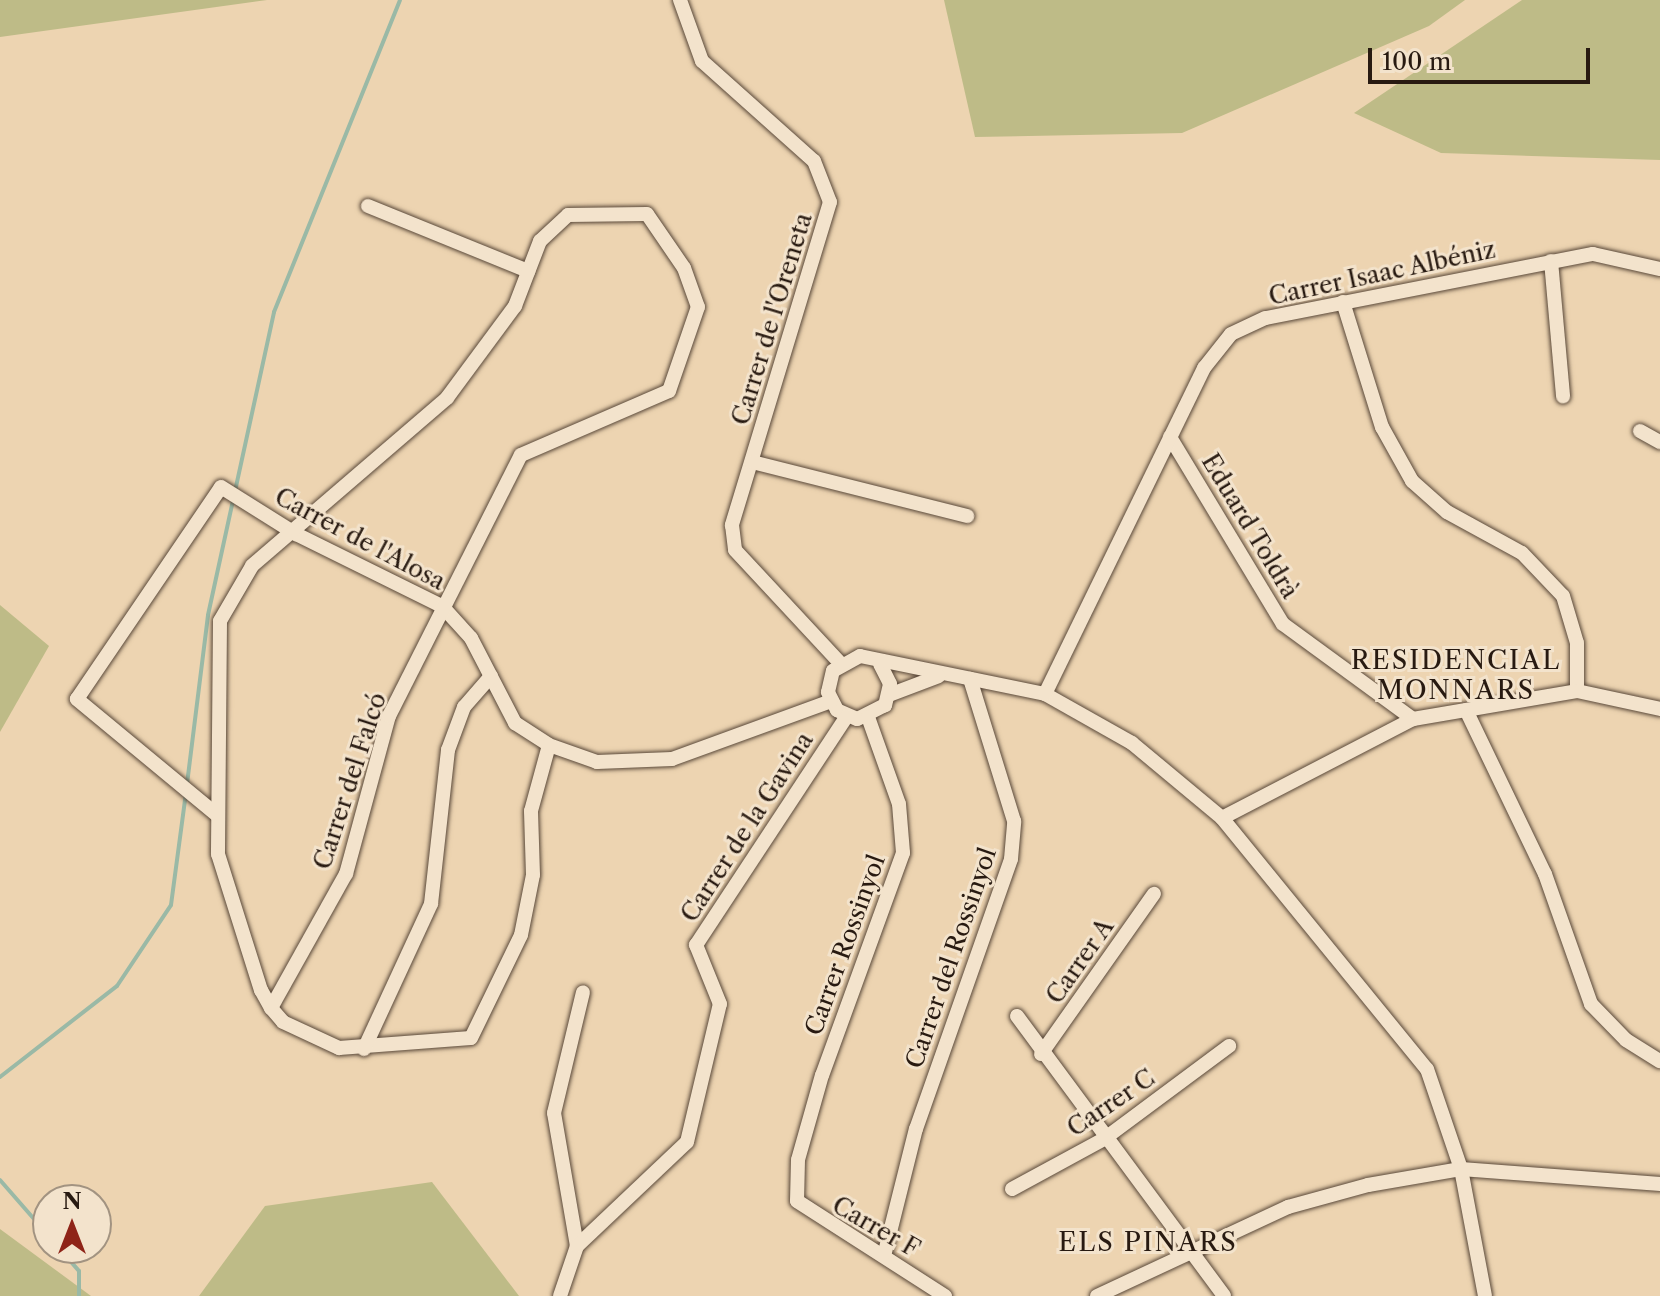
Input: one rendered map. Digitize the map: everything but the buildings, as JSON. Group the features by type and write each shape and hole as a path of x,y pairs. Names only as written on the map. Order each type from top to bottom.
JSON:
{"street":[{"name":"Carrer de l'Oreneta","path":"680,0 702,61 814,161 830,202 732,525 735,550 840,663"},
{"path":"368,206 528,271 515,306 447,398 296,534 252,566 220,621 218,854 271,1008 302,1036 364,1049 471,1038 521,935 533,875 531,811 549,745"},
{"name":"Carrer del Falcó","path":"271,1008 346,874 389,716 521,455 669,391 698,307 684,268 647,214 568,215 540,241 528,271"},
{"name":"Carrer Isaac Albéniz","path":"1045,694 1170,437 1231,334 1266,318 1593,254 1660,269"},
{"path":"1551,261 1563,396"},
{"path":"1343,302 1382,427 1412,481 1447,512 1522,553 1563,596 1577,643 1577,691"},
{"path":"1640,431 1660,442"},
{"name":"Eduard Toldrà","path":"1170,437 1283,624 1413,719"},
{"path":"752,462 967,516"},
{"name":"Carrer de l'Alosa","path":"217,815 77,699 223,488 296,534 442,606 491,676 515,723 549,745 597,762 672,759 831,701"},
{"path":"939,676 889,695 868,717 847,716 831,701 829,681 840,663 860,656 880,664 1045,694 1132,743 1222,818 1427,1069 1461,1169 1485,1296"},
{"path":"880,664 889,695"},
{"path":"364,1049 431,904 448,750 464,707 491,676"},
{"name":"Carrer del Rossinyol","path":"885,1252 916,1129 1011,859 1014,821 970,679"},
{"path":"1222,818 1413,719 1577,691 1660,709"},
{"path":"1466,710 1545,874 1591,1004 1626,1040 1660,1061"},
{"name":"Carrer de la Gavina","path":"560,1296 577,1246 687,1142 720,1004 696,945 847,716"},
{"name":"Carrer Rossinyol","path":"796,1190 822,1075 903,853 899,804 868,717"},
{"name":"Carrer A","path":"1041,1054 1154,894"},
{"name":"Carrer de la Gavina","path":"577,1246 554,1113 583,992"},
{"path":"1017,1016 1041,1054 1224,1296"},
{"name":"Carrer C","path":"1012,1189 1104,1139 1229,1046"},
{"path":"1097,1296 1288,1207 1461,1169 1660,1184"},
{"name":"Carrer F","path":"796,1190 805,1211 885,1252 945,1296"}],"shaded area":[{"path":"0,0 267,0 0,37"},
{"path":"944,0 1465,0 1429,26 1182,133 975,137"},
{"path":"1522,0 1660,0 1660,160 1441,153 1354,113"},
{"path":"0,605 49,646 0,732"},
{"path":"432,1182 519,1296 199,1296 265,1206"},
{"path":"0,1229 32,1253 32,1264 48,1264 91,1296 0,1296"}],"waterway":[{"path":"187,784 208,615 274,312 400,0"},
{"path":"0,1077 117,986 171,905 186,793"},
{"path":"0,1180 32,1217"},
{"path":"73,1264 79,1271 79,1296"}],"district":[{"name":"RESIDENCIAL MONNARS","path":"1456,676"},
{"name":"ELS PINARS","path":"1148,1243"}]}
